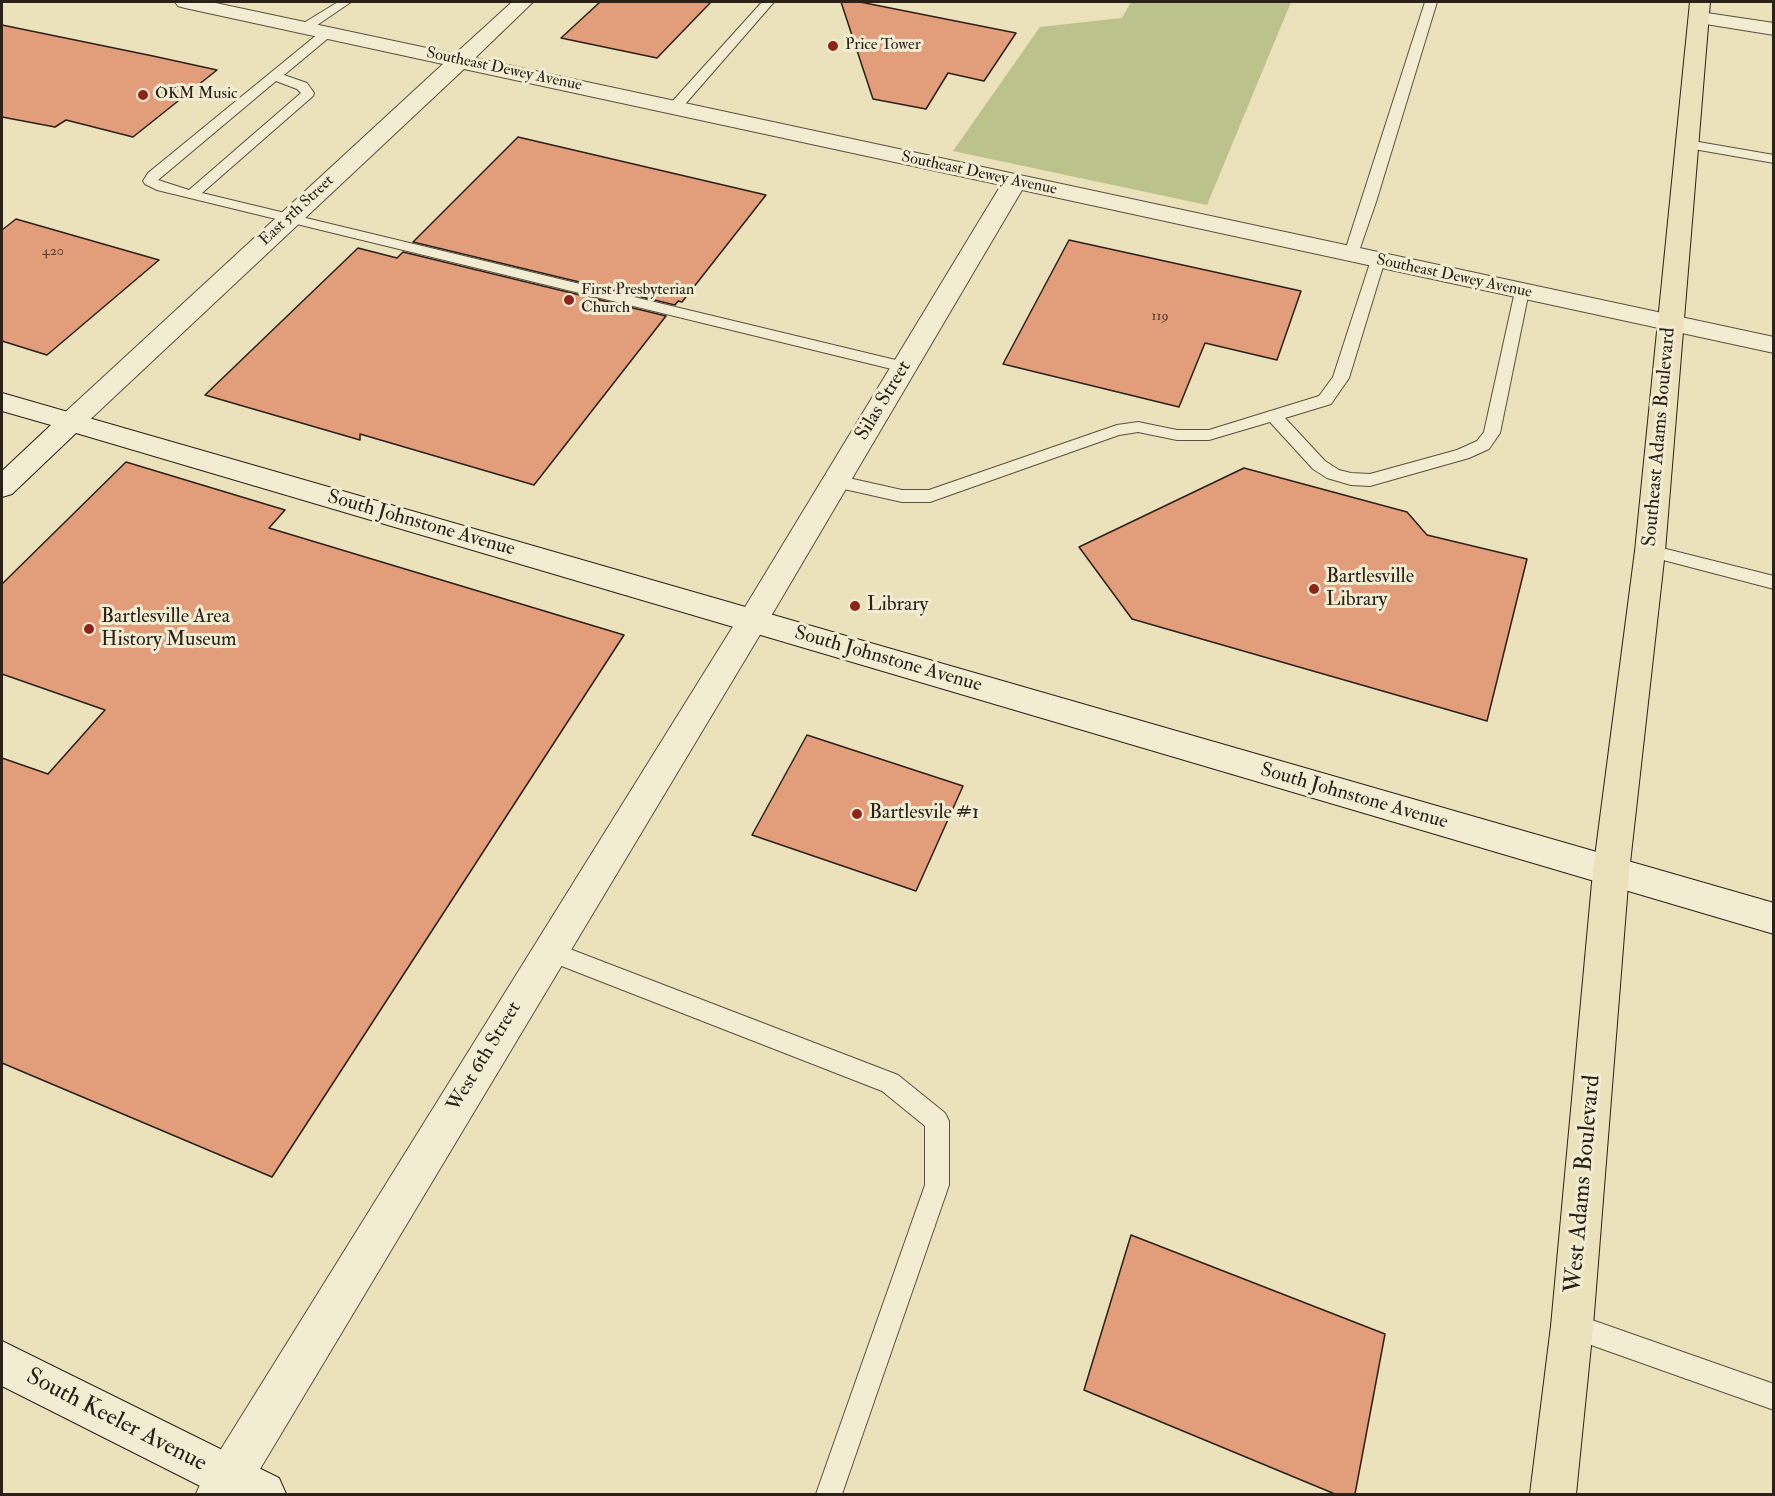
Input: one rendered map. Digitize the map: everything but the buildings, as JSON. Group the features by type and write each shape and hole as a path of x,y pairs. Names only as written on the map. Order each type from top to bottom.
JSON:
{"main road":[{"name":"Southeast Adams Boulevard","path":"1611,872 1650,551 1669,323 1700,10"},
{"name":"West Adams Boulevard","path":"1553,1494 1572,1326 1611,872"}],"street":[{"name":"Southeast Dewey Avenue","path":"185,2 217,4 328,32 1773,345"},
{"name":"East 5th Street","path":"2,487 524,2"},
{"path":"1700,10 1773,29"},
{"name":"Silas Street","path":"753,620 1015,182"},
{"name":"South Johnstone Avenue","path":"2,402 1773,919"},
{"name":"West 6th Street","path":"237,1489 549,951 753,620"},
{"name":"South Keeler Avenue","path":"2,1363 237,1489"}],"lane":[{"path":"306,27 345,2"},
{"path":"675,107 768,2"},
{"path":"1351,254 1431,2"},
{"path":"328,32 153,176 150,181 157,186 289,219 904,367"},
{"path":"192,194 308,93 302,86 275,76"},
{"path":"1687,144 1773,159"},
{"path":"835,481 902,496 930,496 1117,430 1138,427 1177,435 1209,435 1325,400 1341,378 1378,260"},
{"path":"1274,416 1319,465 1333,474 1351,479 1370,480 1463,454 1483,445 1492,433 1522,291"},
{"path":"1650,551 1773,583"},
{"path":"549,951 890,1083 937,1121 937,1185 830,1494"},
{"path":"1572,1326 1773,1397"}],"green space":[{"path":"1131,2 1291,2 1207,205 953,151 1040,27 1122,18"}],"place":[{"name":"Price Tower","path":"833,46"},
{"name":"OKM Music","path":"143,95"},
{"name":"First Presbyterian Church","path":"569,300"},
{"name":"Bartlesville Library","path":"1314,589"},
{"name":"Library","path":"855,606"},
{"name":"Bartlesville Area History Museum","path":"89,629"},
{"name":"Bartlesvile #1","path":"857,814"}]}
